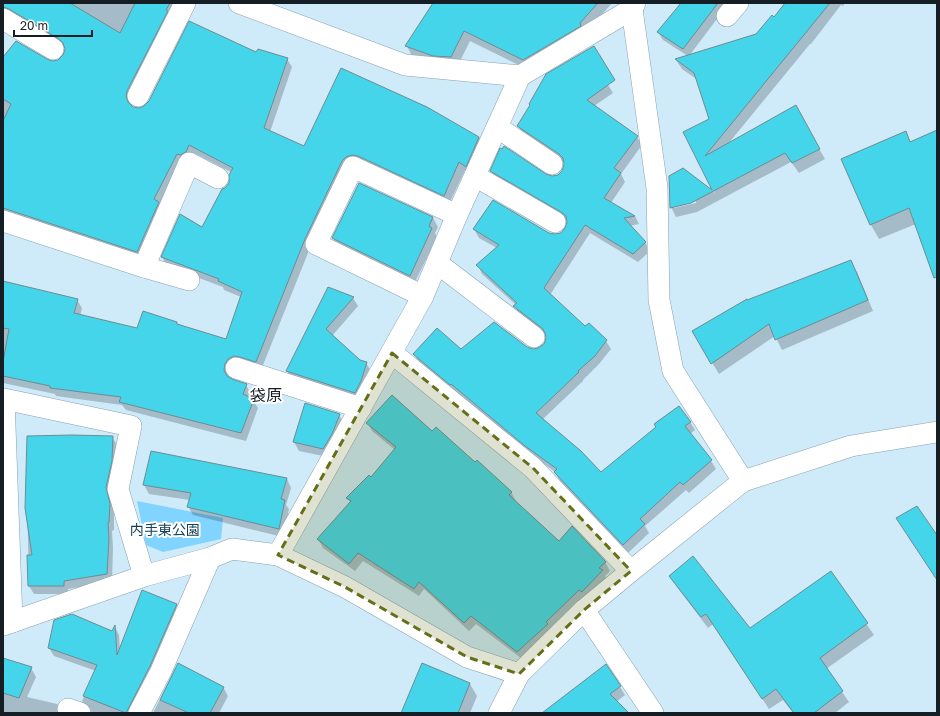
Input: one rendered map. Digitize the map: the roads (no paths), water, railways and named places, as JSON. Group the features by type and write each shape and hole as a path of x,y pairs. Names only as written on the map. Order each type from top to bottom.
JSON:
{"street":[{"path":"138,96 185,3"},
{"path":"239,3 404,65 520,76"},
{"path":"278,555 423,296 457,215 520,76 634,6 657,188 660,300 673,371 743,481"},
{"path":"3,19 53,49"},
{"path":"497,127 552,164"},
{"path":"144,267 189,163 218,178"},
{"path":"423,296 316,244 353,167 457,215"},
{"path":"475,176 555,222"},
{"path":"3,221 144,267 189,280"},
{"path":"437,263 534,337"},
{"path":"392,353 533,468 631,571"},
{"path":"236,368 361,408"},
{"path":"144,576 118,489 131,426 4,399 7,624 144,576 210,558 232,549 278,555 346,587 466,657 519,674"},
{"path":"498,713 519,674 584,610 743,481 851,446 937,432"},
{"path":"139,713 161,671 210,558"},
{"path":"584,610 652,713"}],"district":[{"name":"袋原","path":"266,395"}],"park label":[{"name":"内手東公園","path":"165,529"}]}
